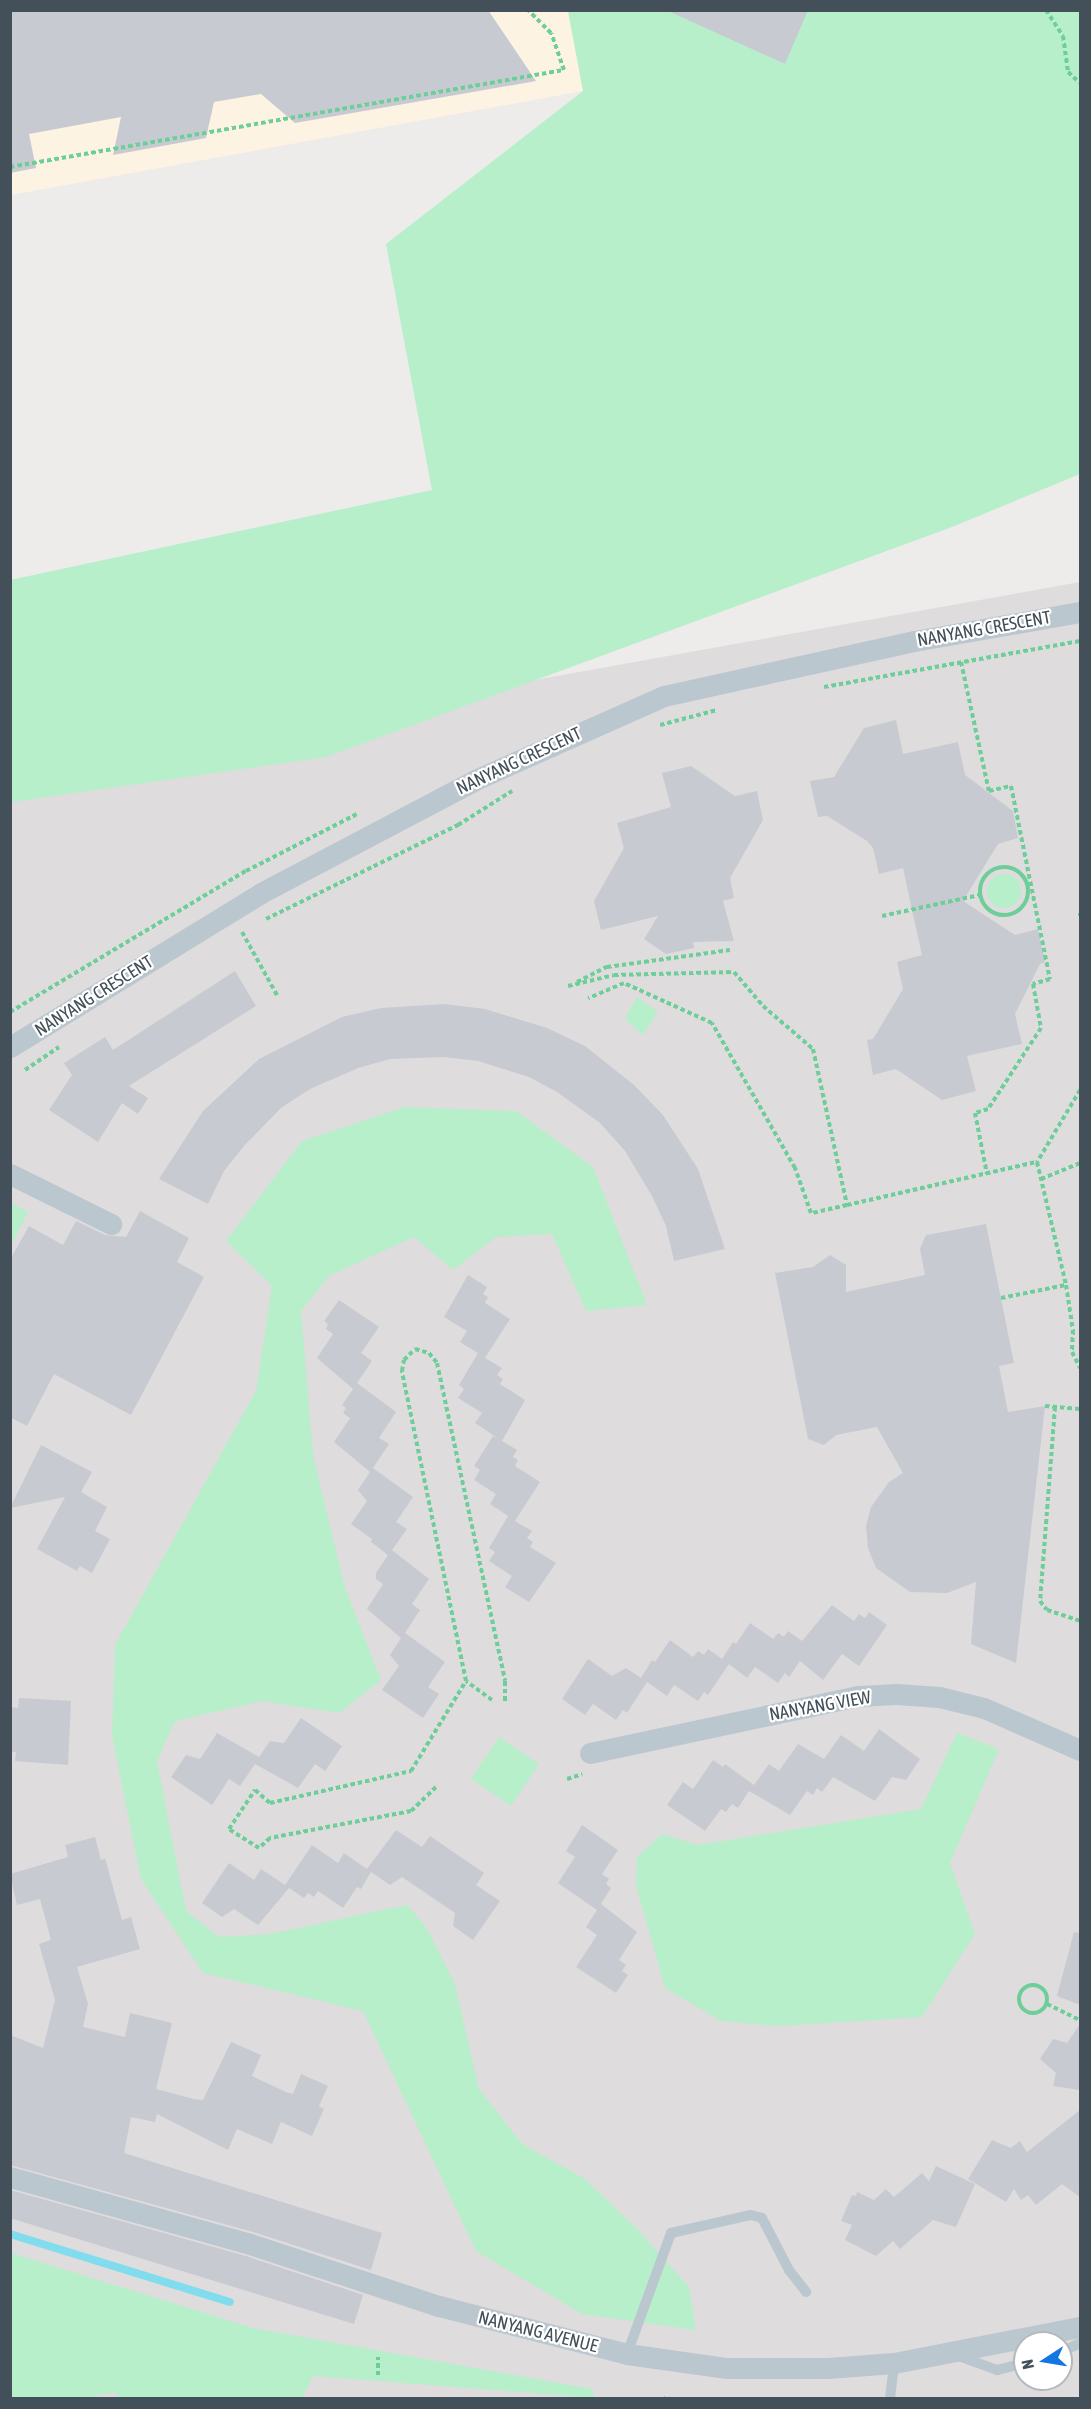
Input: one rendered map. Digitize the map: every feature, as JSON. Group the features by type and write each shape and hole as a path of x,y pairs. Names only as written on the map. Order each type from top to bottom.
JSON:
{"street":[{"name":"NANYANG CRESCENT","path":"10,1047 261,893 475,780 664,696 914,641 1080,612"},
{"path":"10,1174 111,1224"},
{"name":"NANYANG VIEW","path":"590,1753 858,1696 897,1694 939,1697 984,1708 1080,1750"},
{"name":"NANYANG AVENUE","path":"10,2177 250,2244 439,2306 627,2354 771,2369 894,2363 1080,2327"}],"lane":[{"path":"627,2354 667,2236 674,2232 751,2215 762,2218 789,2270 806,2292"},
{"path":"950,2353 997,2370 1013,2366"},
{"path":"890,2398 894,2363"}],"path":[{"path":"10,167 564,70 551,33 528,10"},
{"path":"1046,10 1063,36 1068,72 1080,83"},
{"path":"820,687 1080,641"},
{"path":"961,662 989,791 1011,786 1029,887 1050,979 1033,984 1041,1028 988,1110 975,1113 987,1174"},
{"path":"658,725 727,708"},
{"path":"262,921 458,825 518,787"},
{"path":"1000,867 1021,874 1029,887 1025,902 1008,914 993,912 980,895 982,880 1000,867"},
{"path":"882,916 980,895"},
{"path":"231,936 252,926"},
{"path":"241,930 278,997"},
{"path":"730,950 607,968 568,986 614,975 734,972 763,1006 813,1049 847,1204"},
{"path":"588,998 624,983 712,1023 795,1168 811,1213 1037,1162"},
{"path":"25,1070 62,1044"},
{"path":"1080,1090 1037,1162 1066,1285 1073,1330 1072,1352 1080,1368"},
{"path":"1041,1179 1080,1163"},
{"path":"1001,1298 1066,1285"},
{"path":"436,1787 411,1811 270,1838 259,1848 229,1829 255,1790 270,1803 345,1788 349,1782 411,1771 466,1682 402,1371 404,1360 415,1349 429,1353 437,1363 505,1681 506,1704"},
{"path":"1045,1406 1080,1409"},
{"path":"1055,1407 1040,1601 1047,1610 1080,1621"},
{"path":"466,1682 492,1700"},
{"path":"1029,1986 1038,1986 1047,1995 1047,2004 1041,2012 1027,2012 1020,2005 1020,1996 1029,1986"},
{"path":"1047,2004 1080,2020"},
{"path":"378,2357 378,2375"}],"shaded area":[{"path":"11,11 568,11 583,91 11,195"},
{"path":"1080,582 1080,2398 11,2398 11,774"}],"green space":[{"path":"568,11 1080,11 1080,474 952,527 326,757 11,802 10,580 432,490 386,244 583,91"},
{"path":"1004,874 1016,879 1021,891 1016,903 1004,908 992,903 987,891 992,879"},
{"path":"637,997 658,1012 643,1035 625,1019"},
{"path":"405,1107 516,1111 593,1167 647,1305 586,1311 552,1234 496,1237 453,1270 414,1237 329,1276 301,1311 313,1455 345,1588 381,1680 339,1713 262,1701 175,1721 157,1761 186,1911 219,1937 270,1934 407,1905 426,1927 455,1984 479,2089 522,2144 585,2179 638,2230 689,2287 696,2330 582,2314 476,2251 363,2011 203,1973 141,1879 112,1736 115,1645 256,1391 272,1286 226,1241 302,1141"},
{"path":"11,1203 28,1212 11,1246"},
{"path":"957,1733 999,1749 950,1863 975,1934 922,2017 779,2026 721,2021 665,1988 636,1885 637,1857 662,1834 698,1845 921,1809"},
{"path":"499,1737 539,1764 511,1806 471,1779"},
{"path":"11,2253 253,2328 592,2389 595,2398 313,2376 302,2398 117,2398 116,2392 86,2398 11,2398"}],"building":[{"path":"10,10 488,10 536,81 295,123 261,94 214,102 206,138 113,155 121,117 29,134 36,168 10,173"},
{"path":"666,10 808,10 785,64"},
{"path":"896,720 903,754 958,742 965,775 1013,811 1018,838 998,844 963,901 1015,935 1038,929 1045,962 1040,964 1015,1014 1022,1044 967,1056 976,1091 942,1100 896,1069 873,1075 867,1040 873,1039 903,989 897,962 922,955 903,868 879,874 873,848 867,841 827,816 818,817 810,781 834,777 864,728"},
{"path":"691,766 735,796 757,791 763,820 730,878 734,898 723,901 734,941 693,942 694,948 666,954 644,939 658,916 601,930 594,901 624,848 617,823 671,807 662,773"},
{"path":"235,971 256,1006 129,1086 148,1098 138,1114 122,1103 98,1142 49,1110 72,1075 64,1063 105,1037 113,1050"},
{"path":"444,1004 485,1009 547,1028 585,1046 634,1085 663,1115 698,1169 725,1249 674,1261 666,1226 652,1196 625,1151 600,1123 557,1092 529,1077 478,1061 444,1057 390,1059 358,1068 310,1089 281,1108 244,1146 224,1171 208,1204 159,1179 203,1111 259,1059 342,1017 381,1008"},
{"path":"140,1211 189,1238 177,1262 204,1277 131,1415 54,1374 27,1426 10,1417 10,1260 29,1226 63,1245 76,1221 105,1235 126,1237"},
{"path":"986,1224 1014,1363 999,1366 1008,1412 1045,1406 1016,1663 971,1644 976,1582 947,1593 910,1592 876,1568 868,1548 866,1526 871,1507 889,1482 903,1473 877,1427 836,1435 824,1445 808,1439 775,1273 813,1267 830,1255 846,1265 846,1292 925,1275 920,1249 926,1235"},
{"path":"468,1275 487,1287 483,1294 488,1297 485,1303 510,1319 485,1358 502,1368 497,1375 503,1379 500,1384 525,1400 502,1441 517,1450 513,1457 518,1460 515,1466 540,1482 515,1521 532,1531 527,1538 533,1542 530,1547 556,1563 529,1602 505,1587 512,1576 489,1561 495,1552 489,1548 508,1516 490,1504 496,1494 474,1480 480,1470 474,1466 493,1436 499,1439 475,1423 482,1413 458,1398 464,1389 459,1385 478,1353 460,1342 467,1331 444,1317"},
{"path":"339,1300 379,1327 361,1353 372,1361 357,1383 396,1412 379,1438 389,1444 373,1468 413,1497 396,1522 407,1529 392,1550 429,1579 412,1604 420,1610 405,1633 445,1662 428,1687 439,1694 423,1718 382,1690 399,1666 390,1655 401,1638 367,1609 383,1584 376,1579 376,1573 388,1555 371,1542 372,1539 351,1524 367,1501 358,1490 370,1472 334,1442 350,1418 343,1413 346,1408 342,1405 356,1385 353,1389 317,1358 333,1334 326,1329 328,1324 324,1321"},
{"path":"41,1445 92,1472 81,1492 107,1507 95,1531 110,1539 92,1573 80,1566 77,1571 37,1549 65,1497 10,1508"},
{"path":"832,1605 854,1621 859,1614 865,1618 869,1612 887,1625 859,1666 842,1654 823,1680 800,1661 789,1677 785,1673 778,1683 755,1667 747,1678 729,1664 708,1695 704,1692 698,1701 674,1685 667,1696 647,1682 627,1713 623,1710 616,1720 593,1704 585,1715 562,1699 588,1659 612,1676 626,1668 641,1678 652,1660 655,1662 670,1640 693,1657 698,1651 704,1655 708,1649 722,1659 733,1642 736,1644 750,1623 773,1639 778,1633 784,1637 788,1631 802,1641"},
{"path":"19,1698 71,1701 68,1765 15,1761 16,1752 10,1752 10,1707 18,1708"},
{"path":"301,1718 342,1746 325,1771 315,1764 298,1788 255,1764 240,1786 229,1779 212,1805 171,1777 186,1755 200,1759 217,1733 259,1757 257,1760 270,1741 284,1743"},
{"path":"879,1729 920,1759 906,1780 892,1777 875,1801 833,1777 822,1792 817,1788 813,1795 807,1791 790,1815 749,1791 738,1808 732,1804 726,1812 721,1809 705,1831 667,1805 683,1782 693,1789 713,1760 723,1767 725,1764 754,1785 752,1788 769,1764 779,1771 798,1744 824,1759 841,1735 864,1751"},
{"path":"582,1825 618,1850 602,1874 609,1879 606,1884 611,1888 601,1904 637,1932 619,1960 626,1965 622,1971 628,1975 616,1993 576,1967 597,1935 586,1927 597,1910 558,1883 575,1857 566,1851"},
{"path":"396,1830 422,1847 430,1836 484,1873 476,1885 500,1901 473,1940 453,1926 455,1913 402,1877 390,1885 371,1872 361,1889 357,1887 343,1908 318,1891 314,1897 308,1893 304,1898 289,1888 258,1925 234,1909 222,1917 202,1903 229,1863 254,1880 261,1869 285,1885 312,1845 338,1863 344,1853 367,1869"},
{"path":"95,1837 101,1860 105,1858 122,1920 131,1917 140,1949 77,1967 88,2004 83,2027 125,2037 130,2013 172,2023 156,2089 194,2099 203,2100 231,2042 261,2055 252,2076 286,2092 293,2094 301,2074 328,2086 319,2106 324,2109 312,2136 281,2122 272,2144 237,2129 228,2150 157,2114 155,2122 131,2117 124,2153 382,2233 371,2270 253,2232 10,2165 10,2035 43,2048 55,2000 39,1944 51,1940 40,1899 17,1905 10,1874 68,1857 65,1845"},
{"path":"1074,1932 1080,1933 1080,2005 1057,1996"},
{"path":"1080,2024 1080,2090 1053,2086 1056,2073 1040,2059 1053,2039 1067,2043"},
{"path":"1080,2110 1080,2197 1062,2184 1036,2205 1028,2195 1021,2200 1014,2189 1006,2202 968,2179 992,2140 1011,2148 1020,2141 1027,2152"},
{"path":"936,2166 975,2184 956,2227 933,2220 900,2249 893,2241 876,2256 845,2240 852,2225 841,2221 852,2195 856,2196 857,2192 874,2200 886,2189 894,2197 922,2173 929,2181"},
{"path":"10,2190 246,2256 363,2295 354,2324 10,2218"}],"waterway":[{"path":"10,2234 230,2302"}]}
